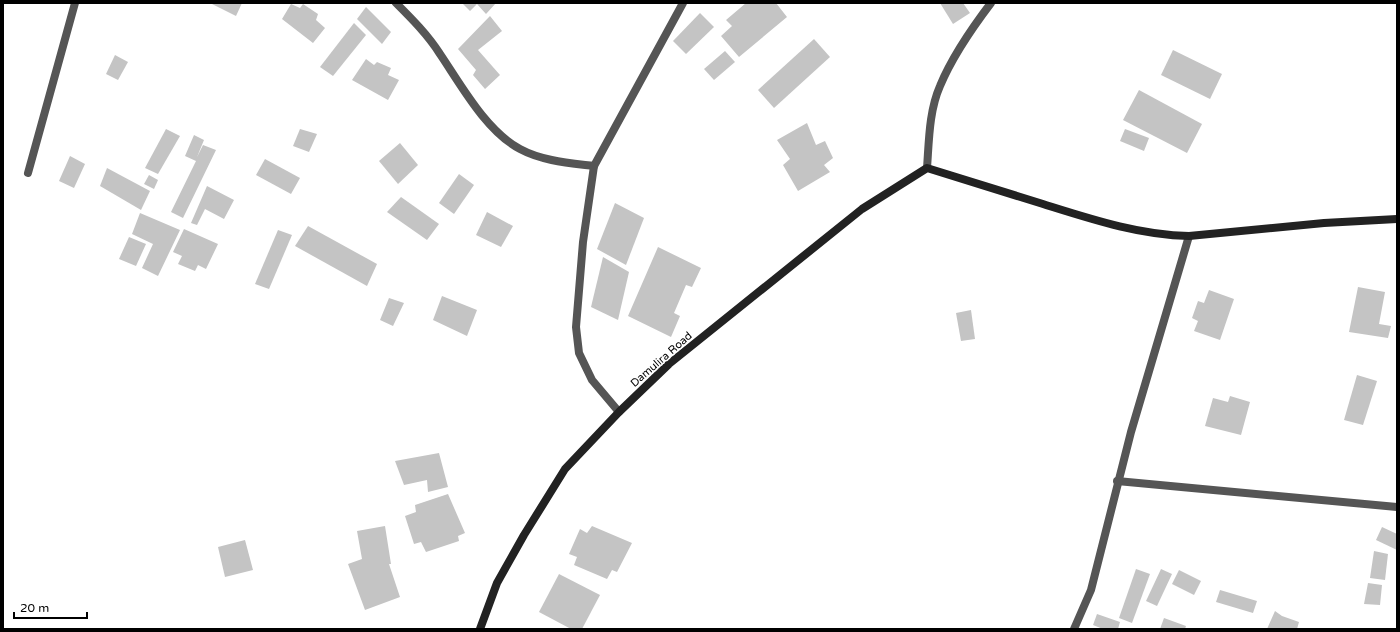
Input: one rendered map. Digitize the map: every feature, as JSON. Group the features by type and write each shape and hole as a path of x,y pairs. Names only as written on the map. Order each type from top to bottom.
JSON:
{"street":[{"path":"28,173 75,3"},
{"path":"396,3 416,22 440,52 468,98 496,130 520,149 545,158 594,166"},
{"path":"619,412 592,380 579,353 576,326 583,242 594,166 684,3"},
{"path":"991,3 960,49 940,87 930,126 927,168 1091,219 1142,232 1189,236 1324,223 1397,219"},
{"name":"Damulira Road","path":"480,629 497,583 524,535 565,469 619,412 669,364 844,223 862,209 927,168"},
{"path":"1074,629 1091,590 1117,481 1189,236"},
{"path":"1117,481 1397,507"}],"building":[{"path":"210,3 242,3 236,16"},
{"path":"462,3 496,3 486,14 477,4 470,11"},
{"path":"746,3 776,3 787,17 739,57 721,36 732,26 726,20"},
{"path":"940,3 963,3 970,13 953,24"},
{"path":"291,4 300,8 303,4 318,14 316,20 325,28 313,43 282,19"},
{"path":"366,7 391,32 382,44 357,19"},
{"path":"700,13 714,27 686,54 673,41"},
{"path":"490,16 502,31 478,50 500,75 485,89 473,75 476,70 458,49"},
{"path":"354,23 366,35 333,76 320,67"},
{"path":"814,39 830,57 774,108 758,90"},
{"path":"1173,50 1222,74 1210,99 1161,75"},
{"path":"725,51 735,62 714,80 704,69"},
{"path":"115,55 128,62 118,80 106,74"},
{"path":"366,59 374,65 377,62 391,68 388,75 399,80 388,100 352,80"},
{"path":"1139,90 1202,124 1187,153 1123,120"},
{"path":"807,123 816,145 825,141 833,158 824,165 830,172 798,191 783,165 790,159 777,140"},
{"path":"166,129 180,136 158,174 145,168"},
{"path":"300,129 317,134 309,152 293,146"},
{"path":"1125,129 1149,138 1144,151 1120,141"},
{"path":"194,135 204,140 197,157 203,145 216,150 183,218 171,212 196,161 185,156"},
{"path":"400,143 418,165 398,184 379,161"},
{"path":"70,156 85,164 74,188 59,181"},
{"path":"265,159 300,178 291,194 256,175"},
{"path":"107,168 150,191 141,210 100,186"},
{"path":"459,174 474,185 454,214 439,203"},
{"path":"149,175 158,180 154,189 144,184"},
{"path":"207,186 234,200 224,219 205,209 197,225 191,223"},
{"path":"401,197 439,224 427,240 387,212"},
{"path":"615,203 644,218 626,265 597,249"},
{"path":"487,212 513,226 501,247 476,235"},
{"path":"140,213 180,230 158,276 142,268 153,244 132,234"},
{"path":"308,226 377,264 367,286 295,246"},
{"path":"184,229 218,244 206,269 198,265 195,271 178,264 182,256 173,252"},
{"path":"278,230 292,235 269,289 255,284"},
{"path":"129,237 146,244 136,266 119,259"},
{"path":"658,247 701,268 692,287 686,285 674,313 680,316 671,337 628,316"},
{"path":"603,257 629,272 618,320 591,307"},
{"path":"1358,287 1385,292 1379,324 1391,326 1388,338 1349,332"},
{"path":"1209,290 1234,299 1220,340 1194,331 1198,321 1192,318 1198,301 1204,303"},
{"path":"442,296 477,310 467,336 433,320"},
{"path":"389,298 404,303 393,326 380,320"},
{"path":"971,310 975,339 961,341 956,313"},
{"path":"1357,375 1377,381 1363,425 1344,420"},
{"path":"1230,396 1250,402 1241,435 1205,426 1213,398 1228,402"},
{"path":"439,453 448,487 428,492 427,480 404,485 395,461"},
{"path":"448,494 465,533 458,536 459,541 426,552 421,542 414,544 405,516 416,512 415,505"},
{"path":"385,526 391,564 389,564 400,597 365,610 348,564 362,559 357,531"},
{"path":"592,526 632,543 617,572 612,570 607,579 574,565 577,557 569,554 580,529 587,533"},
{"path":"1382,527 1397,534 1397,550 1376,540"},
{"path":"245,540 253,570 225,577 218,547"},
{"path":"1374,551 1388,554 1385,580 1370,578"},
{"path":"1136,569 1150,574 1132,623 1119,618"},
{"path":"1161,569 1172,574 1157,606 1146,601"},
{"path":"1179,570 1201,581 1194,595 1172,584"},
{"path":"559,574 600,595 582,629 571,629 539,612"},
{"path":"1368,583 1382,585 1380,605 1364,604"},
{"path":"1220,590 1257,601 1253,613 1216,602"},
{"path":"1275,611 1282,616 1299,622 1297,629 1267,629"},
{"path":"1097,614 1120,622 1118,629 1103,629 1093,625"},
{"path":"1164,618 1186,626 1185,629 1160,629"}]}
